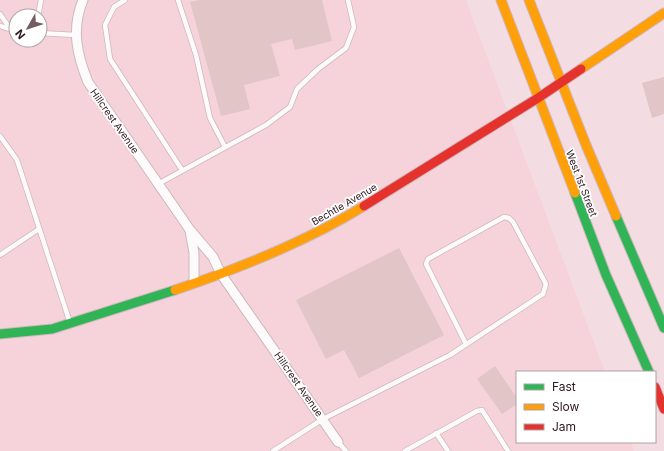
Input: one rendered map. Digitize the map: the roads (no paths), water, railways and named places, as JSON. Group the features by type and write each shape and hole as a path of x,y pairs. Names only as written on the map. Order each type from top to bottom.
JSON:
{"main road":[{"name":"West 1st Street","path":"501,0 606,276 648,371"},
{"name":"West 1st Street","path":"530,0 586,145 664,328"},
{"name":"Bechtle Avenue","path":"0,334 52,329 221,274 332,226 538,98 663,15"},
{"path":"656,389 664,409"}],"street":[{"name":"Hillcrest Avenue","path":"83,0 75,35 82,66 88,82 190,230 213,257 221,274 338,442"},
{"name":"Hillcrest Avenue","path":"190,230 194,253 194,282"}],"lane":[{"path":"125,0 114,7 105,25 110,59 182,170"},
{"path":"178,0 196,55 210,118 225,147"},
{"path":"158,184 266,125 290,107 297,89 318,69 346,48 354,27 348,0"},
{"path":"0,14 8,24"},
{"path":"48,33 75,35"},
{"path":"0,136 17,160 70,323"},
{"path":"273,451 323,419 450,355 543,294 546,290 546,284 513,222 509,218 504,217 428,259 426,264 466,344"},
{"path":"0,255 39,229"},
{"path":"404,451 477,411 482,410 508,451"},
{"path":"436,433 448,451"},
{"path":"338,442 346,451"}]}
